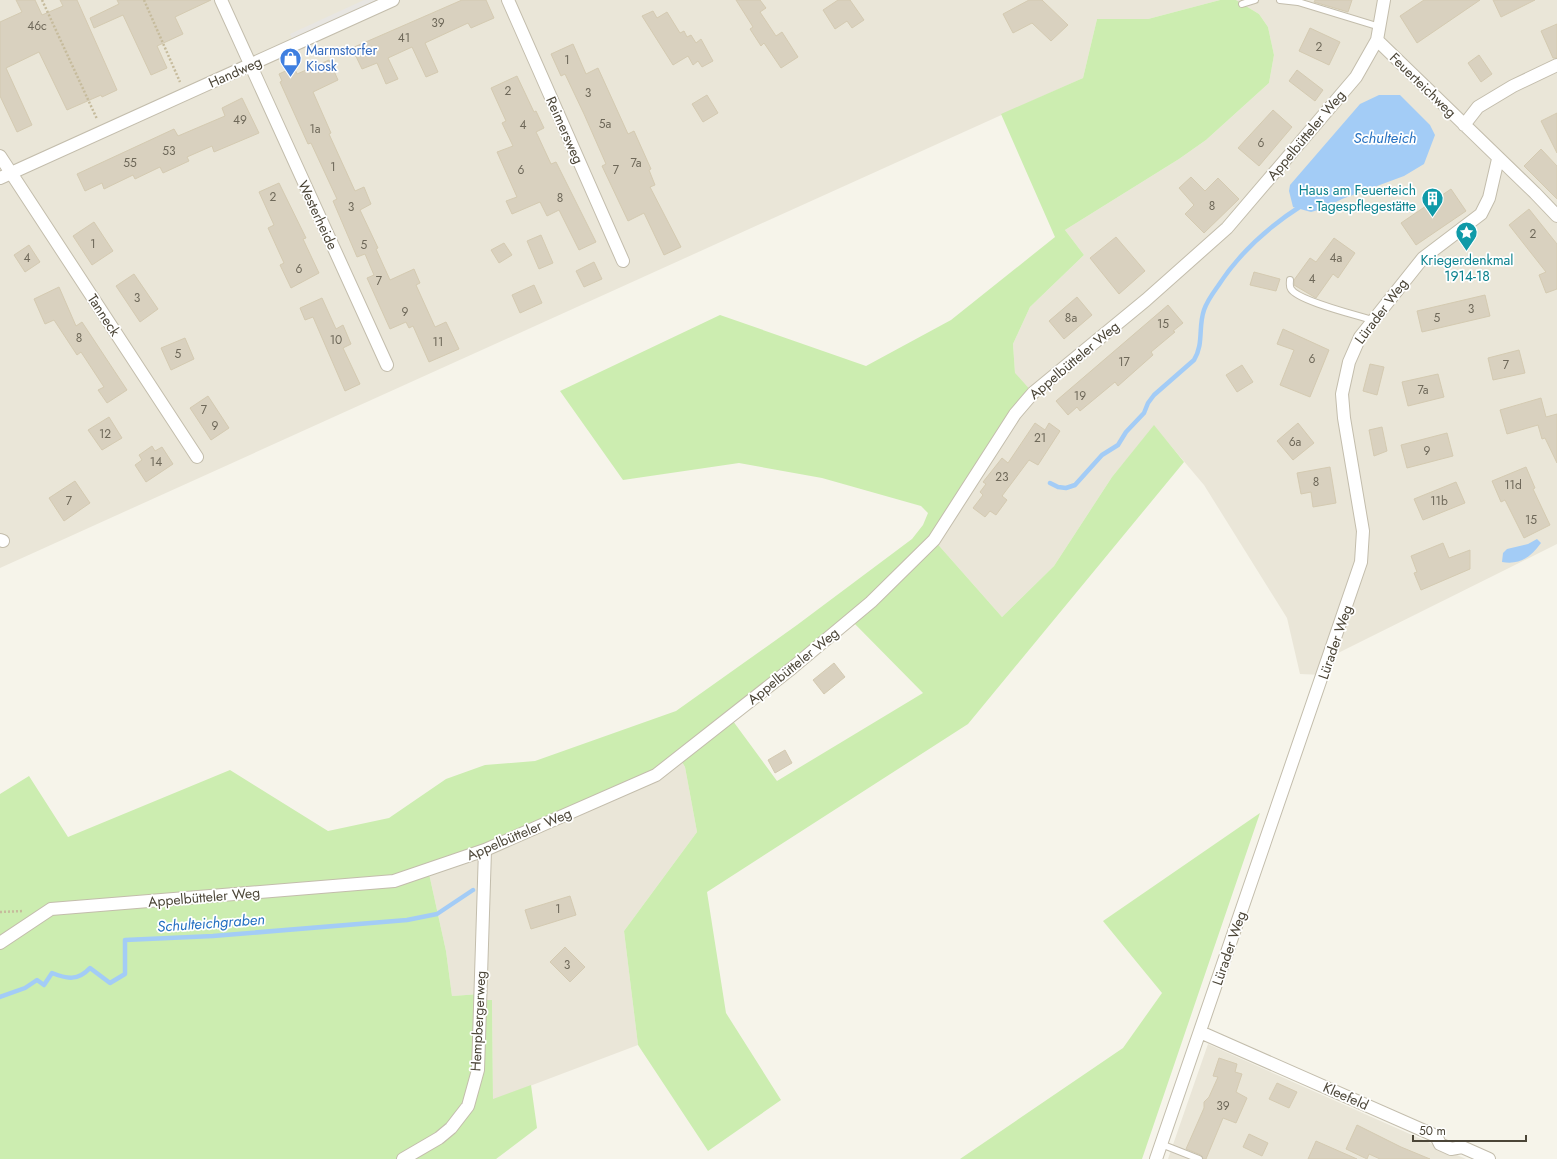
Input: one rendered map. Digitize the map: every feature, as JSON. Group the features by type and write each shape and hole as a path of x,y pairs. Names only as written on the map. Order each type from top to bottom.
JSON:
{"street":[{"name":"Westerheide","path":"221,0 387,365"},
{"name":"Handweg","path":"0,178 393,0"},
{"name":"Reimersweg","path":"508,0 623,261"},
{"path":"1377,40 1384,0"},
{"name":"Feuerteichweg","path":"1377,40 1557,216"},
{"name":"Appelbütteler Weg","path":"0,943 51,909 394,881 485,850 656,775 792,668 871,602 938,535 1015,414 1033,393 1146,300 1227,228 1356,77 1377,40"},
{"path":"1464,125 1478,107 1513,86 1557,65"},
{"name":"Tanneck","path":"0,156 197,457"},
{"name":"Lürader Weg","path":"1156,1159 1361,562 1363,531 1344,418 1342,394 1346,374 1354,349 1372,320 1423,258 1481,214 1489,198 1498,158"},
{"name":"Hempbergerweg","path":"403,1159 439,1138 450,1128 468,1106 478,1070 485,850"},
{"name":"Kleefeld","path":"1200,1032 1436,1136 1440,1144 1450,1149 1462,1147 1482,1158"}],"lane":[{"path":"1242,4 1255,0"},
{"path":"1280,0 1298,2 1380,26"},
{"path":"1290,280 1291,289 1297,295 1312,302 1372,320"},
{"path":"1161,1144 1198,1159"}],"path":[{"path":"42,0 103,132"},
{"path":"144,0 186,94"}],"shaded area":[{"path":"0,0 1220,0 1148,19 1097,19 1083,78 0,568"},
{"path":"364,0 383,0 293,41 290,34"},
{"path":"1236,0 1557,0 1557,544 1330,657 1323,675 1300,674 1287,618 1204,485 1154,426 1112,477 1054,566 1002,617 934,540 1015,373 1013,344 1030,307 1084,255 1065,230 1179,159 1206,140 1269,83 1274,55 1268,27 1259,14"},
{"path":"679,757 685,767 697,832 624,931 638,1045 493,1100 492,1000 481,1000 480,994 452,996 446,951 428,869"},
{"path":"1208,1044 1466,1159 1168,1159"}],"green space":[{"path":"1220,0 1236,0 1259,14 1268,27 1274,55 1269,83 1206,140 1179,159 1065,230 1084,255 1030,307 1013,344 1015,373 1033,393 934,540 1002,617 1054,566 1112,477 1154,425 1184,462 968,724 707,892 726,1013 781,1100 708,1151 638,1045 624,931 697,832 685,767 679,757 656,775 428,869 446,951 452,996 480,994 481,1000 492,1000 493,1099 531,1085 537,1128 496,1159 0,1159 0,794 29,776 68,837 230,770 328,831 389,818 446,779 485,765 535,761 676,711 797,625 912,539 923,525 928,513 921,506 822,478 739,463 623,480 560,391 720,315 866,366 951,320 1055,237 1001,114 1083,78 1097,19 1148,19","holes":["851,620 923,693 777,781 730,717"]},
{"path":"1260,813 1142,1159 960,1159 1123,1048 1162,993 1103,921"}],"water":[{"name":"Schulteich","path":"1379,95 1400,95 1430,125 1435,135 1424,164 1404,176 1342,199 1322,209 1311,212 1293,207 1289,191 1290,185 1360,104"},
{"path":"1537,539 1541,543 1529,556 1520,561 1508,563 1502,562 1503,553 1507,549 1528,544"}],"building":[{"path":"16,0 35,0 42,15 63,6 60,0 77,0 117,90 102,97 101,95 67,110 39,52 6,68 32,125 17,132 0,96 0,22 22,12"},
{"path":"117,0 211,0 175,17 183,34 157,46 167,68 151,75 123,15 94,28 90,18 119,4"},
{"path":"462,0 486,0 494,18 471,28 468,23 425,43 438,72 426,77 412,47 388,58 398,79 386,84 377,63 362,69 352,48"},
{"path":"736,0 760,0 766,8 760,12 776,36 782,32 798,57 781,68 764,43 761,46 750,29 753,27"},
{"path":"838,0 850,0 864,20 852,28 847,21 835,29 823,10"},
{"path":"1029,0 1042,0 1068,25 1051,41 1032,23 1013,33 1003,14"},
{"path":"1315,0 1352,0 1348,12 1314,2"},
{"path":"1424,0 1480,0 1417,43 1400,16"},
{"path":"1493,0 1535,0 1501,17"},
{"path":"653,11 657,18 667,12 680,33 684,31 687,37 691,35 696,43 701,39 713,61 702,67 698,61 693,65 688,56 673,65 642,16"},
{"path":"1557,24 1557,58 1553,58 1541,31"},
{"path":"1310,28 1340,42 1329,65 1299,51"},
{"path":"573,44 586,74 598,68 628,134 634,131 651,169 649,170 655,185 650,187 681,247 664,255 644,213 628,221 602,166 606,164 584,114 565,74 561,76 551,54"},
{"path":"1479,55 1492,74 1481,82 1468,63"},
{"path":"329,60 338,80 313,92 331,133 329,134 355,191 364,187 371,204 360,210 378,248 376,249 390,280 414,269 420,283 416,285 435,327 446,322 459,349 429,362 413,326 409,328 406,322 390,329 367,278 374,275 365,254 357,257 333,201 337,199 311,143 308,144 280,82 282,81 279,74 294,67 297,74"},
{"path":"1297,70 1323,90 1315,101 1289,81"},
{"path":"517,76 534,112 536,111 544,128 536,132 551,164 556,162 596,242 579,250 559,210 547,216 540,202 512,214 506,201 517,197 497,152 513,146 502,123 506,121 491,88"},
{"path":"707,95 718,113 703,122 692,104"},
{"path":"242,98 259,133 214,152 212,146 187,157 189,161 163,173 160,167 135,179 133,175 104,189 102,183 85,191 77,174 174,129 178,136 225,116 222,108"},
{"path":"1273,110 1292,127 1259,166 1238,148"},
{"path":"1557,113 1557,153 1541,121"},
{"path":"1541,149 1557,166 1557,199 1524,166"},
{"path":"1191,177 1205,191 1218,178 1239,199 1204,233 1185,214 1194,205 1179,188"},
{"path":"279,183 306,238 303,239 319,273 291,288 280,265 284,263 268,228 274,225 259,192"},
{"name":"Haus am Feuerteich - Tagespflegestätte","path":"1451,189 1466,211 1416,245 1401,223"},
{"path":"1529,209 1557,244 1557,289 1546,293 1539,275 1546,272 1509,225"},
{"path":"94,222 113,251 92,265 73,236"},
{"path":"541,235 553,263 539,269 527,241"},
{"path":"1116,237 1145,271 1119,294 1090,258"},
{"path":"1334,238 1355,253 1338,278 1333,274 1316,298 1294,285 1294,280 1310,258 1316,262"},
{"path":"504,243 512,255 499,263 491,250"},
{"path":"29,245 40,262 25,272 14,255"},
{"path":"594,262 602,279 584,287 576,271"},
{"path":"1254,272 1280,279 1276,291 1250,285"},
{"path":"134,274 158,309 140,322 116,286"},
{"path":"534,285 542,303 520,313 512,295"},
{"path":"59,287 76,326 82,322 127,390 107,403 98,390 104,387 81,352 77,355 54,320 45,324 34,299"},
{"path":"1485,295 1490,316 1422,332 1417,311"},
{"path":"1077,297 1092,315 1064,339 1049,321"},
{"path":"322,298 336,329 343,325 351,344 343,348 360,384 345,391 313,317 305,320 300,308"},
{"path":"1168,305 1183,323 1173,331 1175,332 1151,352 1153,355 1118,386 1115,382 1080,411 1077,407 1068,415 1056,401"},
{"path":"1283,329 1329,350 1310,397 1280,385 1294,350 1277,344"},
{"path":"185,338 194,359 171,370 161,348"},
{"path":"1519,350 1525,373 1493,380 1488,358"},
{"path":"1370,364 1384,367 1377,395 1363,391"},
{"path":"1242,365 1253,382 1237,392 1226,375"},
{"path":"1438,374 1444,397 1408,406 1402,382"},
{"path":"208,396 229,428 211,440 190,408"},
{"path":"1541,398 1546,417 1557,414 1557,463 1545,438 1542,439 1538,425 1507,434 1500,410"},
{"path":"109,417 122,438 102,450 88,430"},
{"path":"1035,423 1045,430 1049,423 1060,431 1038,465 1029,460 1002,496 1007,500 996,515 990,511 985,517 973,508 983,495 980,492 986,484 983,482 1002,458 1008,463"},
{"path":"1298,423 1314,443 1293,460 1277,441"},
{"path":"1382,427 1387,451 1374,456 1369,430"},
{"path":"1447,433 1453,456 1407,468 1401,445"},
{"path":"152,446 155,451 162,447 173,464 146,482 135,465 142,460 139,455"},
{"path":"1330,467 1336,503 1313,507 1311,492 1301,494 1297,473"},
{"path":"1526,467 1535,488 1533,489 1550,525 1524,538 1505,500 1501,502 1492,481"},
{"path":"75,481 90,503 64,521 49,498"},
{"path":"1456,482 1465,503 1423,520 1414,499"},
{"path":"1443,543 1449,558 1470,550 1470,569 1421,590 1414,573 1417,572 1411,556"},
{"path":"834,663 845,677 824,694 813,680"},
{"path":"785,750 792,763 775,773 768,760"},
{"path":"570,896 576,915 531,929 525,910"},
{"path":"565,947 585,967 570,982 550,962"},
{"path":"1219,1058 1237,1064 1235,1072 1242,1074 1236,1092 1247,1098 1236,1123 1223,1118 1206,1159 1203,1159 1201,1155 1186,1149 1204,1108 1204,1102 1209,1097 1218,1077 1213,1076"},
{"path":"1277,1083 1297,1092 1289,1108 1269,1099"},
{"path":"1357,1125 1401,1147 1430,1159 1380,1159 1369,1154 1367,1159 1346,1149"},
{"path":"1249,1134 1268,1143 1262,1156 1243,1147"},
{"path":"1316,1141 1357,1159 1308,1159"}],"waterway":[{"name":"Schulteichgraben","path":"1050,483 1058,487 1066,488 1075,485 1102,455 1118,445 1126,432 1144,413 1148,403 1154,395 1194,360 1199,348 1201,323 1204,310 1210,297 1236,262 1255,241 1301,206"},
{"name":"Schulteichgraben","path":"0,997 25,988 37,980 44,985 52,973 63,977 72,978 81,975 90,968 110,983 125,974 125,940 213,936 407,920 437,914 473,890"}],"place":[{"name":"Marmstorfer Kiosk","path":"290,78"},
{"name":"Haus am Feuerteich - Tagespflegestätte","path":"1432,218"},
{"name":"Kriegerdenkmal 1914-18","path":"1467,252"}]}
